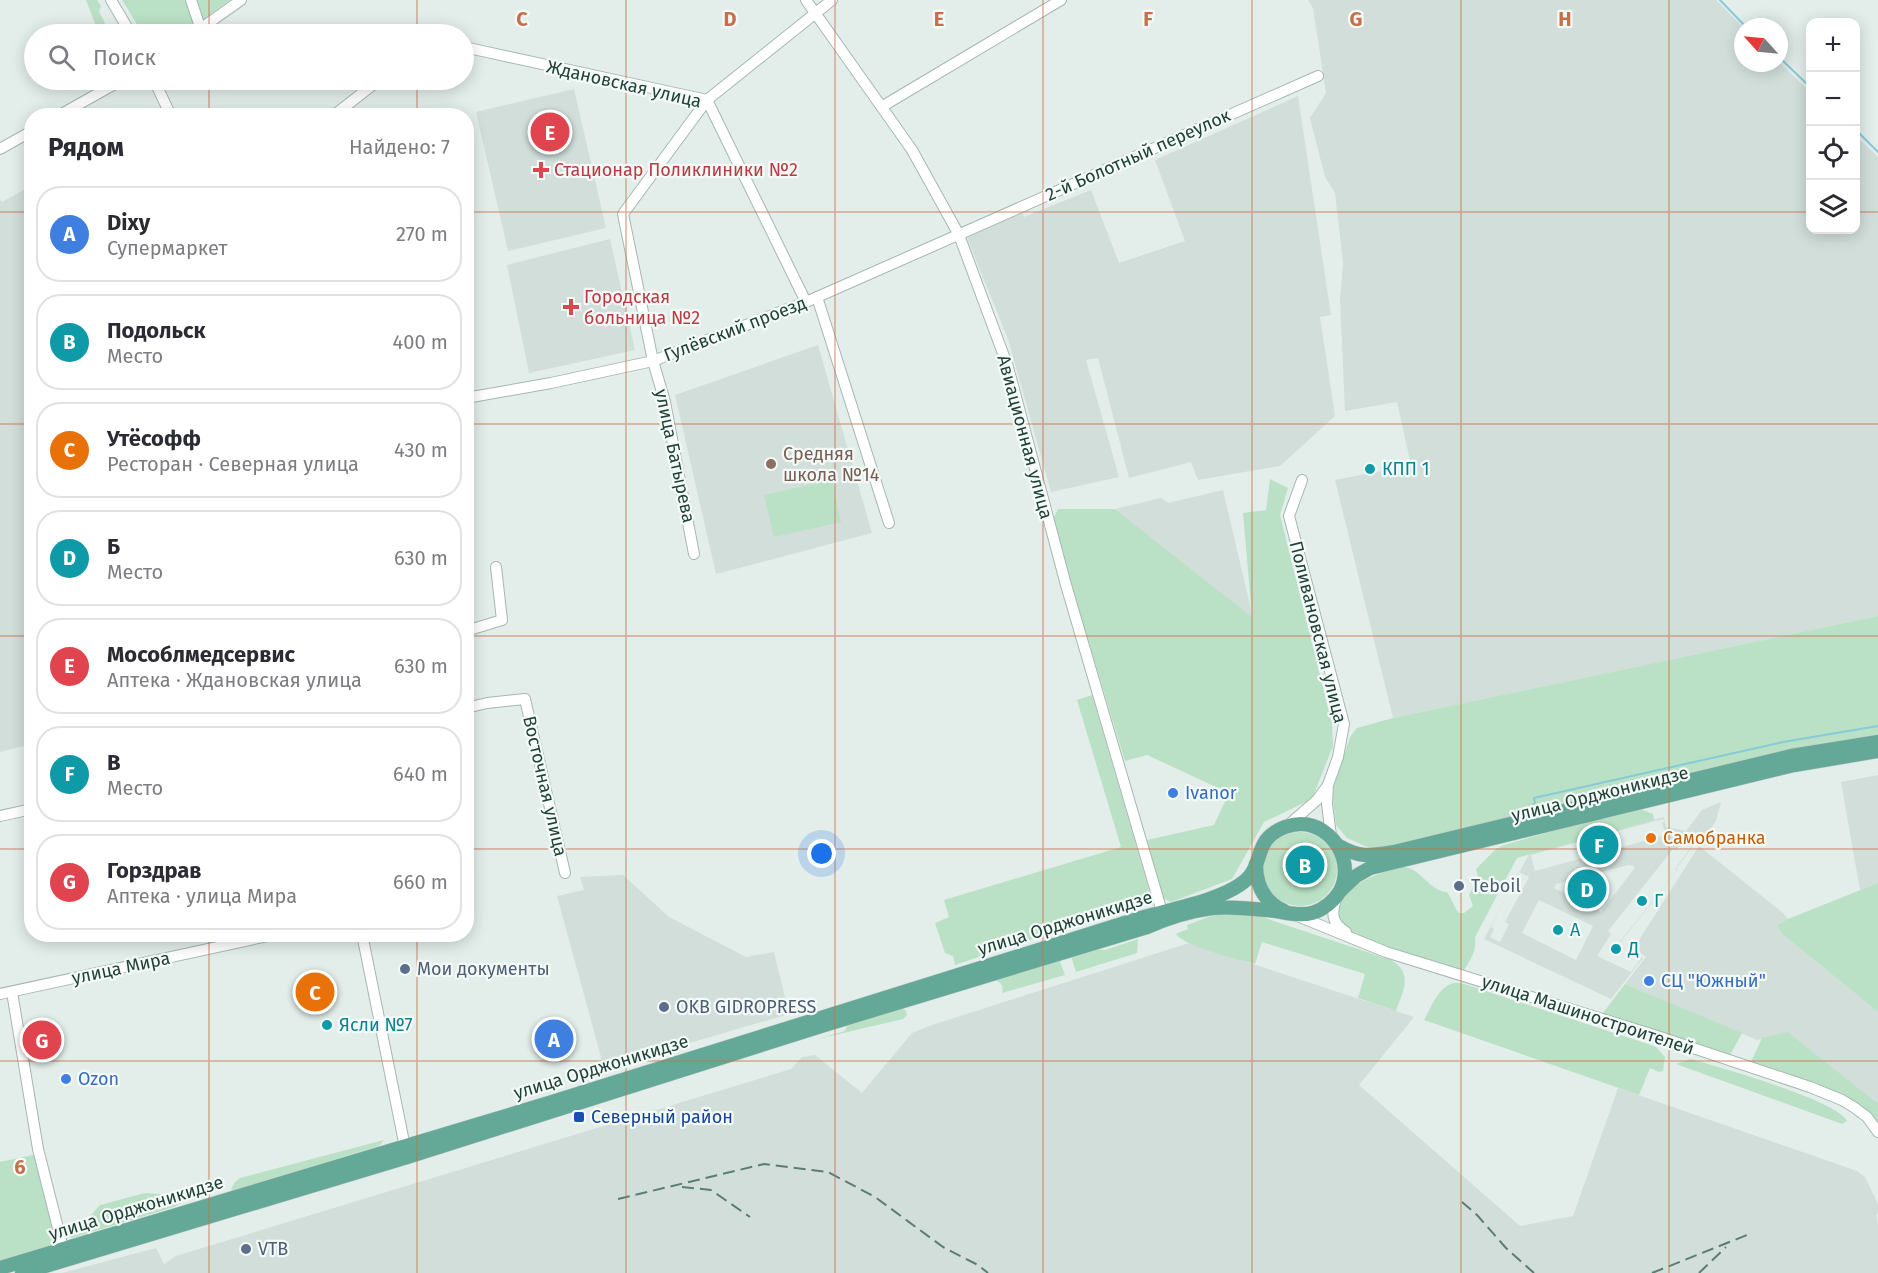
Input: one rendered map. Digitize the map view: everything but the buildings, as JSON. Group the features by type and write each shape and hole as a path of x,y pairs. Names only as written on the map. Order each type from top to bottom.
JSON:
{"main road":[{"name":"улица Орджоникидзе","path":"1335,841 1353,854 1368,856 1394,852 1791,756 1878,742"},
{"name":"улица Орджоникидзе","path":"1339,893 1356,876 1370,868 1794,765 1878,751"},
{"path":"1310,825 1321,830 1335,841 1344,857 1344,881 1339,893 1322,909 1312,913 1289,913 1212,903 1249,876 1266,840 1286,826 1310,825"},
{"path":"1256,862 1259,888 1277,908 1289,913"},
{"name":"улица Орджоникидзе","path":"406,1151 549,1103 1162,912 1212,903"},
{"name":"улица Орджоникидзе","path":"0,1268 64,1254 1147,927 1212,903"},
{"name":"улица Орджоникидзе","path":"22,1273 64,1254"}],"street":[{"path":"111,0 125,24"},
{"path":"190,0 195,24"},
{"path":"208,24 240,0"},
{"name":"Авиационная улица","path":"806,0 912,150 959,235 1008,367 1066,585 1162,912"},
{"name":"улица Батырева","path":"694,554 665,402 653,361 623,214 707,100 832,0"},
{"path":"883,106 1061,0"},
{"name":"Ждановская улица","path":"474,49 707,100 806,302"},
{"name":"2-й Болотный переулок","path":"959,235 1318,76"},
{"path":"72,108 104,90"},
{"path":"159,90 167,108"},
{"path":"343,108 366,90"},
{"path":"0,148 24,135"},
{"name":"Гулёвский проезд","path":"474,397 550,384 653,361 806,302 959,235"},
{"path":"817,297 889,523"},
{"name":"Поливановская улица","path":"1302,480 1289,516 1344,724 1338,757 1328,785"},
{"path":"474,629 502,620 496,567"},
{"name":"Восточная улица","path":"474,706 525,699 565,873"},
{"path":"1286,826 1317,800 1328,785"},
{"path":"1328,785 1327,804 1335,841"},
{"path":"0,816 24,811"},
{"path":"1339,893 1333,918 1337,927 1386,952"},
{"name":"улица Машиностроителей","path":"1289,913 1386,952 1810,1087 1855,1108 1867,1117 1878,1132"},
{"name":"улица Мира","path":"0,994 240,942"},
{"path":"364,942 406,1151"},
{"path":"12,992 38,1149 64,1254"}],"shaded area":[{"path":"1308,0 1716,0 1734,18 1734,72 1788,71 1806,88 1806,234 1860,234 1860,140 1878,157 1878,616 1393,718 1335,480 1411,465 1397,402 1345,411 1340,299 1343,262 1335,193 1325,177 1310,118 1326,93 1313,8"},
{"name":"Стационар Поликлиники №2","path":"574,89 606,228 508,251 476,112"},
{"path":"1298,96 1331,315 1320,317 1335,416 1280,466 1198,480 1191,462 1129,478 1098,358 1086,360 1119,477 1051,492 1008,339 967,238 1022,211 1024,217 1091,190 1119,263 1185,241 1155,160"},
{"path":"24,190 24,746 0,752 0,200 2,202"},
{"name":"Городская больница №2","path":"610,239 635,350 529,373 507,265"},
{"name":"Средняя школа №14","path":"818,345 872,533 716,574 675,395"},
{"path":"1223,490 1253,618 1115,509 1161,498 1168,503"},
{"path":"1878,775 1878,883 1860,890 1841,782"},
{"path":"1721,802 1716,821 1700,843 1694,845 1676,869 1678,870 1621,941 1635,952 1620,941 1677,871 1675,869 1693,845 1685,839 1676,850 1673,849 1608,931 1616,938 1611,934 1597,956 1631,972 1643,958 1611,999 1484,939 1507,895 1491,927 1494,929 1490,937 1500,942 1509,924 1505,922 1529,877 1519,872 1529,854 1664,817 1665,822 1666,827 1686,831 1702,810","holes":["1663,819 1665,822 1662,823 1666,835 1535,871 1531,855","1629,865 1634,866 1601,912 1554,888 1556,884","1539,900 1593,926 1576,960 1522,933"]},
{"path":"1699,846 1783,913 1788,919 1777,925 1781,933 1878,1012 1878,1105 1788,1032 1757,1040 1625,984 1646,957 1634,948"},
{"path":"623,875 669,917 746,957 774,952 789,1014 604,1068 557,896 584,890 580,877"},
{"path":"1189,943 1414,1017 1359,1085 1520,1226 1573,1216 1618,1088 1857,1171 1865,1177 1878,1204 1876,1215 1878,1273 62,1273 156,1248 164,1264 176,1256 791,1069 802,1057 815,1055 862,1093 912,1033"}],"green space":[{"path":"86,0 97,0 101,6 99,11 105,24 95,24"},
{"path":"122,0 230,0 196,24 137,24"},
{"path":"1270,479 1288,488 1280,515 1332,724 1333,746 1312,799 1264,822 1232,879 1171,902 1163,898 1147,840 1214,825 1229,793 1147,755 1125,761 1052,521 1058,509 1115,509 1252,617 1243,513 1266,510"},
{"path":"832,480 841,522 774,537 764,495"},
{"path":"1878,616 1878,736 1769,754 1374,850 1347,838 1336,825 1332,792 1350,737 1357,728 1393,718"},
{"path":"1092,695 1148,886 1150,902 1113,913 1112,910 1103,912 1103,915 955,965 953,956 945,953 935,923 949,917 944,900 1121,847 1077,700"},
{"path":"1636,807 1653,814 1654,820 1517,858 1475,937 1474,952 1463,972 1352,934 1342,924 1338,914 1338,905 1350,890 1371,877 1400,867 1415,871 1435,887 1447,892 1459,913 1464,913 1473,906 1469,895 1478,876 1476,869 1496,849"},
{"path":"1300,832 1314,835 1326,843 1334,855 1337,869 1334,883 1326,895 1314,903 1300,906 1286,903 1274,895 1266,883 1263,869 1266,855 1274,843 1286,835"},
{"path":"1878,883 1878,1012 1781,933 1777,925"},
{"path":"1221,912 1250,913 1391,960 1398,965 1405,977 1404,989 1396,1011 1358,998 1365,974 1262,942 1255,964 1200,948 1176,934 1188,929 1187,925"},
{"path":"1138,939 1137,953 1076,972 1071,956 1089,949 1105,950"},
{"path":"1059,959 1065,975 1002,993 1001,984 994,979"},
{"path":"1454,983 1461,983 1656,1047 1665,1057 1663,1071 1659,1072 1650,1068 1639,1095 1424,1020 1444,988"},
{"path":"1625,984 1742,1033 1729,1057 1604,1018 1603,1013"},
{"path":"902,1008 907,1015 903,1019 818,1039 845,1031 847,1026"},
{"path":"1788,1032 1878,1104 1878,1129 1863,1115 1750,1064 1762,1038"},
{"path":"1691,1059 1800,1094 1839,1113 1847,1121 1842,1124 1676,1064"},
{"path":"384,1140 379,1146 232,1191 231,1189 240,1178"},
{"path":"37,1154 56,1243 51,1249 0,1264 0,1162"},
{"path":"145,1193 163,1194 181,1203 72,1238 64,1235 61,1230 84,1223 100,1205"}],"waterway":[{"path":"1720,0 1737,18"},
{"path":"1788,66 1806,83"},
{"path":"1860,134 1878,152"},
{"path":"1531,808 1535,803 1534,798 1783,742 1878,726"}],"railway":[{"path":"618,1199 764,1164 828,1172 875,1197 943,1247 978,1265 988,1273"},
{"path":"682,1187 711,1190 750,1217"},
{"path":"1462,1202 1477,1215 1506,1248 1534,1273"},
{"path":"1652,1273 1747,1235"},
{"path":"1699,1273 1726,1247"}],"place":[{"name":"Мособлмедсервис","path":"550,132"},
{"name":"Стационар Поликлиники №2","path":"541,170"},
{"name":"Городская больница №2","path":"571,307"},
{"name":"Средняя школа №14","path":"771,464"},
{"name":"КПП 1","path":"1370,469"},
{"name":"Ivanor","path":"1173,793"},
{"name":"Самобранка","path":"1651,838"},
{"name":"В","path":"1599,845"},
{"name":"Подольск","path":"1305,865"},
{"name":"Teboil","path":"1459,886"},
{"name":"Б","path":"1587,889"},
{"name":"Г","path":"1642,901"},
{"name":"А","path":"1558,930"},
{"name":"Д","path":"1616,949"},
{"name":"Мои документы","path":"405,969"},
{"name":"СЦ \"Южный\"","path":"1649,981"},
{"name":"Утёсофф","path":"315,992"},
{"name":"OKB GIDROPRESS","path":"664,1007"},
{"name":"Ясли №7","path":"327,1025"},
{"name":"Dixy","path":"554,1039"},
{"name":"Горздрав","path":"42,1040"},
{"name":"Ozon","path":"66,1079"},
{"name":"Северный район","path":"579,1117"},
{"name":"VTB","path":"246,1249"}]}
